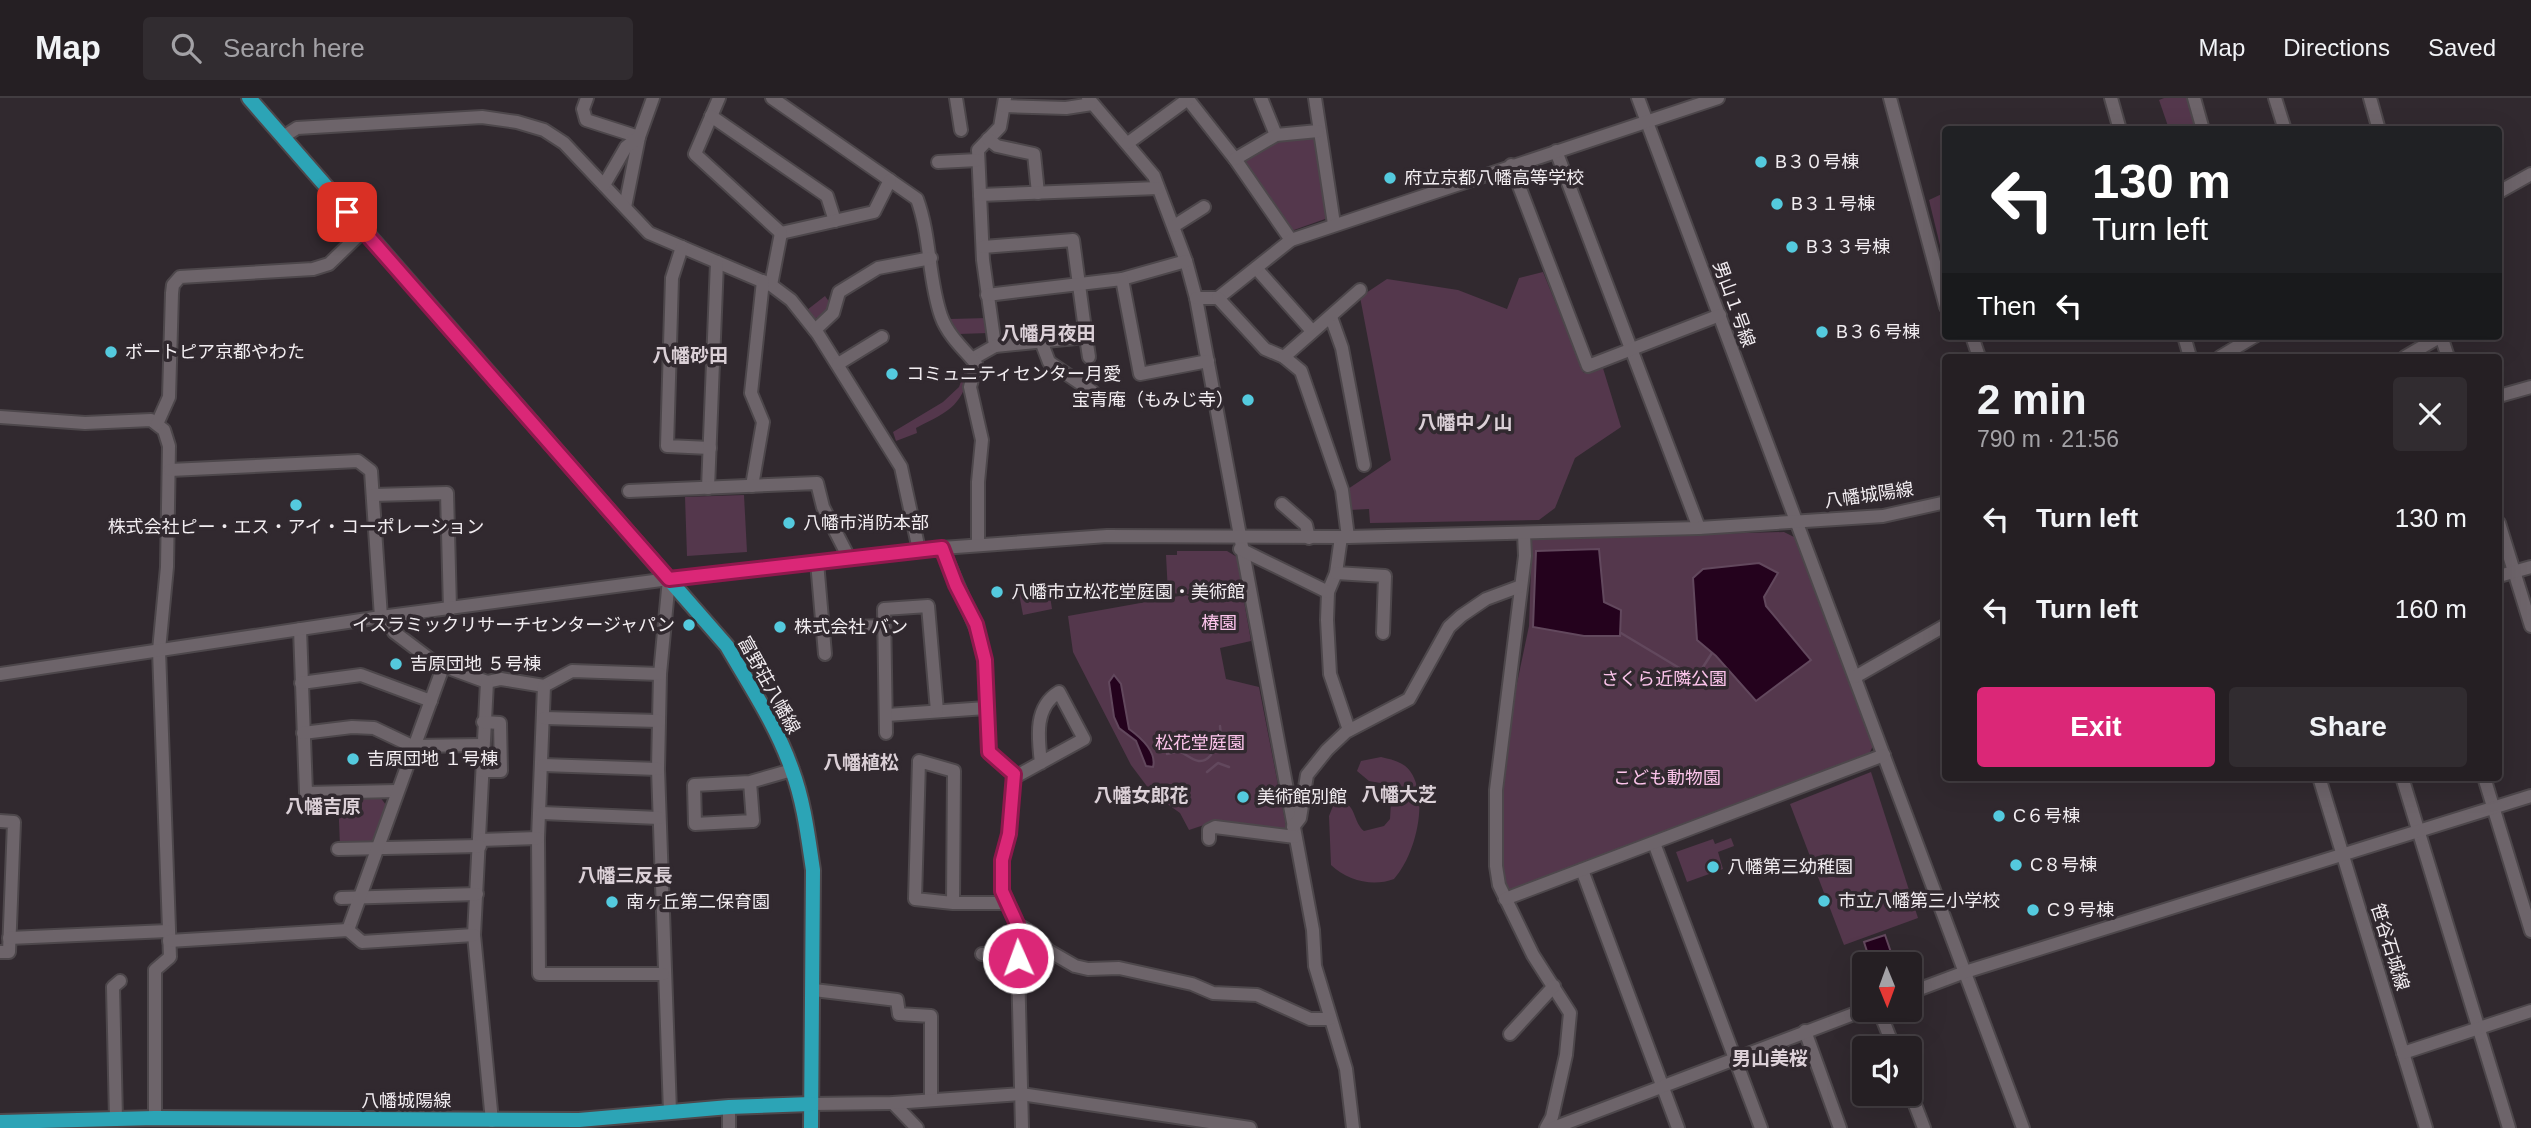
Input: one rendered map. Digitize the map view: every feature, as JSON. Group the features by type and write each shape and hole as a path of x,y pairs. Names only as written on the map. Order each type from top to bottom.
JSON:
{"main road":[{"name":"富野荘八幡線","path":"249,98 727,646 763,708 792,770 807,828 813,870 811,1128"},
{"name":"八幡城陽線","path":"0,1122 18,1125 111,1122 580,1124 670,1112 811,1104"}],"street":[{"path":"587,98 583,109 586,120 639,137"},
{"path":"625,208 639,137 653,98"},
{"path":"719,98 695,154 781,233"},
{"path":"772,98 917,199 924,219 941,316 955,341 976,364 970,387 982,440 978,482 978,545"},
{"path":"956,98 961,130"},
{"path":"1261,98 1276,135"},
{"path":"1315,98 1334,224"},
{"name":"男山１号線","path":"1637,98 2023,1128"},
{"path":"1196,298 1218,298 1291,240 1718,98"},
{"path":"1891,98 1942,292"},
{"path":"2111,98 2119,126"},
{"path":"2194,98 2202,126"},
{"path":"2275,98 2284,126"},
{"path":"2370,98 2378,126"},
{"path":"1128,144 1187,99 1235,159 1291,240"},
{"path":"995,346 982,247 978,150 1000,127 1005,102 1066,108 1090,101 1154,176 1174,226 1196,298 1239,543 1313,930 1315,966 1346,1069 1353,1128"},
{"path":"711,116 827,196 835,221"},
{"path":"283,137 297,128 482,117 517,122 544,130 564,143 649,233 767,283 791,300 815,330 901,467 919,550"},
{"path":"1235,159 1276,135 1318,131"},
{"path":"604,185 626,147 639,137"},
{"path":"988,139 998,146 1034,154 1038,193"},
{"path":"1556,150 1699,528"},
{"path":"938,162 978,160"},
{"path":"1511,165 1588,366 1720,315"},
{"path":"2502,190 2531,174"},
{"path":"781,233 874,212 890,180"},
{"path":"980,195 1157,188"},
{"path":"1174,226 1204,207"},
{"path":"157,424 169,397 172,293 173,285 180,277 313,270 329,264 363,231"},
{"path":"752,486 763,422 751,393 767,283 781,233"},
{"path":"982,247 1073,240 1088,357"},
{"path":"682,247 672,278 667,446 710,448"},
{"path":"815,330 833,313 839,292 878,268 931,258"},
{"path":"987,295 1122,279 1186,261"},
{"path":"708,488 717,262"},
{"path":"1256,268 1312,331"},
{"path":"1122,279 1140,374 1208,361"},
{"path":"1284,357 1360,290"},
{"path":"1218,298 1265,349 1284,357 1301,371 1342,490 1344,537 1336,573 1328,592 1330,674 1349,730"},
{"path":"1331,317 1342,348 1364,465"},
{"path":"838,365 882,337"},
{"path":"972,359 995,346 1086,337"},
{"path":"2225,354 2248,340"},
{"path":"2410,354 2434,340"},
{"path":"1041,341 1049,362 1093,393"},
{"path":"2502,395 2531,387"},
{"path":"0,417 85,423 152,420 164,430 170,470 167,567 159,650 170,957 155,970 152,1122"},
{"path":"170,470 358,461 371,471 383,617 394,632 443,667 487,682 501,679 544,686 572,671 660,674"},
{"path":"629,491 817,483 823,506 849,558"},
{"path":"373,495 447,493 450,609"},
{"name":"八幡城陽線","path":"0,674 383,617 669,579 919,550 1107,536 1239,543 1309,538 1699,528 1883,516 1942,503"},
{"path":"1282,504 1306,525 1309,538"},
{"path":"2502,533 2531,626"},
{"path":"1524,534 1521,586 1496,790 1496,866 1505,899 1533,955 1567,1004 1570,1031 1552,1117 1546,1128"},
{"path":"1239,543 1328,592"},
{"path":"942,548 956,585 976,624 985,660 989,752 1014,774 1009,834 1002,860 1002,891 1017,924 1022,1128"},
{"path":"817,562 825,654"},
{"path":"2502,575 2531,567"},
{"path":"1336,573 1385,576 1383,633"},
{"path":"669,579 660,674 658,769 665,935 663,974 670,1112"},
{"path":"1294,832 1300,818 1307,775 1326,750 1349,730 1409,699 1449,627 1461,616 1486,599 1521,586"},
{"path":"886,733 884,610 928,606 937,711"},
{"path":"822,628 884,626"},
{"path":"1855,677 1942,627"},
{"path":"300,629 306,793 397,790"},
{"path":"348,930 375,848 443,667"},
{"path":"301,683 361,675 430,701"},
{"path":"486,1123 474,935 487,682"},
{"path":"544,686 542,813 538,838 539,974 663,974"},
{"path":"1013,778 1041,763 1084,739 1059,692 1049,698 1040,718 1041,763"},
{"path":"887,715 986,708"},
{"path":"544,718 659,721"},
{"path":"483,722 500,723 501,771 483,771"},
{"path":"303,733 352,727 374,728 412,746 483,745"},
{"path":"1505,899 1884,755"},
{"path":"953,903 954,771 919,761 915,899 953,903 1008,903"},
{"path":"543,765 658,769"},
{"path":"750,782 752,821 695,824 694,785 750,782 792,770"},
{"name":"笹谷石城線","path":"2320,781 2426,1128"},
{"path":"2403,781 2509,1128"},
{"path":"2485,781 2531,931"},
{"path":"1922,988 1965,972 2531,796"},
{"path":"542,813 659,818"},
{"path":"0,821 14,822 9,952 0,952"},
{"path":"1209,839 1209,830 1214,827 1294,832"},
{"path":"338,849 538,838"},
{"path":"1654,843 1761,1128"},
{"path":"1581,870 1678,1128"},
{"path":"341,898 477,894"},
{"path":"1017,924 1032,933 1049,951 1088,969 1119,968 1192,984 1213,993 1257,995 1310,1019 1329,1019"},
{"path":"9,938 348,930 362,942 474,935"},
{"path":"982,954 1018,958"},
{"path":"111,1122 113,987 120,981"},
{"path":"1510,1034 1554,986"},
{"path":"814,990 897,1000 899,1014 931,1016 931,1100"},
{"path":"2403,1053 2531,1011"},
{"path":"1553,1128 1734,1056 1852,1014"},
{"path":"1805,1031 1840,1128"},
{"path":"811,1104 893,1103 1021,1094 1186,1123 1250,1128"},
{"path":"893,1103 917,1128"},
{"path":"1916,1106 1924,1128"},
{"path":"729,1107 729,1128"}],"green space":[{"path":"2189,98 2197,126 2168,126 2159,100"},
{"path":"1316,134 1327,215 1325,219 1294,230 1287,228 1245,166 1245,159 1275,136"},
{"path":"1942,194 1942,254 1929,200"},
{"path":"1543,272 1584,373 1602,365 1621,427 1575,458 1555,508 1539,520 1370,523 1369,509 1349,510 1345,491 1391,460 1360,297 1387,279 1458,290 1507,309 1519,278"},
{"path":"825,296 830,303 827,313 820,319 820,316 814,319 807,310"},
{"path":"988,318 989,333 959,334 950,319"},
{"path":"969,360 972,364 968,378 960,398 954,405 916,428 917,433 896,441 893,432 943,402 959,387"},
{"path":"744,495 747,552 687,556 685,497"},
{"name":"さくら近隣公園","path":"1784,532 1794,537 1873,746 1869,754 1512,892 1503,886 1504,745 1529,626 1532,539"},
{"path":"1177,551 1227,551 1237,557 1246,597 1168,593 1166,555 1177,555"},
{"path":"1048,583 1052,609 1023,615 1018,588"},
{"name":"松花堂庭園","path":"1185,595 1206,600 1244,601 1251,641 1220,648 1226,679 1259,687 1287,831 1210,823 1189,830 1180,813 1152,793 1131,765 1073,652 1068,616"},
{"path":"1381,757 1401,763 1410,771 1419,796 1417,827 1408,856 1394,879 1361,881 1345,875 1331,865 1329,816 1333,806 1345,803 1349,805 1364,831 1384,826 1390,819 1392,785 1369,781 1357,771 1361,761"},
{"path":"1871,772 1918,918 1844,945 1790,804"},
{"path":"338,797 380,797 386,805 372,846 340,846"},
{"path":"1731,838 1734,846 1718,852 1723,869 1687,882 1676,852 1713,839 1715,844"}],"shaded area":[{"path":"1599,549 1604,602 1621,610 1620,636 1584,636 1533,627 1536,551"},
{"path":"1759,563 1778,573 1764,597 1766,606 1811,660 1756,701 1716,656 1697,640 1693,578 1703,569"},
{"path":"1114,675 1121,684 1129,729 1150,750 1153,767 1146,766 1136,741 1119,728 1114,717 1109,682"},
{"path":"1885,935 1891,952 1867,952 1864,942"}],"waterway":[{"path":"1621,633 1696,678 1712,653"},
{"path":"1167,754 1179,751 1195,760 1207,759 1211,755 1211,749 1222,748 1220,726"},
{"path":"1207,772 1218,763 1229,767"}],"place":[{"name":"B３０号棟","path":"1761,162"},
{"name":"府立京都八幡高等学校","path":"1390,178"},
{"name":"B３１号棟","path":"1777,204"},
{"name":"B３３号棟","path":"1792,247"},
{"name":"B３６号棟","path":"1822,332"},
{"name":"ボートピア京都やわた","path":"111,352"},
{"name":"コミュニティセンター月愛","path":"892,374"},
{"name":"宝青庵（もみじ寺）","path":"1248,400"},
{"name":"株式会社ピー・エス・アイ・コーポレーション","path":"296,505"},
{"name":"八幡市消防本部","path":"789,523"},
{"name":"八幡市立松花堂庭園・美術館","path":"997,592"},
{"name":"イスラミックリサーチセンタージャパン","path":"689,625"},
{"name":"株式会社 バン","path":"780,627"},
{"name":"吉原団地 ５号棟","path":"396,664"},
{"name":"吉原団地 １号棟","path":"353,759"},
{"name":"美術館別館","path":"1243,797"},
{"name":"C６号棟","path":"1999,816"},
{"name":"C８号棟","path":"2016,865"},
{"name":"八幡第三幼稚園","path":"1713,867"},
{"name":"市立八幡第三小学校","path":"1824,901"},
{"name":"南ヶ丘第二保育園","path":"612,902"},
{"name":"C９号棟","path":"2033,910"}],"district":[{"name":"八幡月夜田","path":"1048,333"},
{"name":"八幡砂田","path":"690,355"},
{"name":"八幡中ノ山","path":"1465,422"},
{"name":"八幡植松","path":"861,762"},
{"name":"八幡大芝","path":"1399,794"},
{"name":"八幡女郎花","path":"1141,795"},
{"name":"八幡吉原","path":"323,806"},
{"name":"八幡三反長","path":"625,875"},
{"name":"男山美桜","path":"1770,1058"}],"route":[{"path":"347,212 669,579 942,548 956,585 976,624 985,660 989,752 1014,774 1009,834 1002,860 1002,891 1017,924 1018,958"}],"park label":[{"name":"椿園","path":"1219,623"},
{"name":"こども動物園","path":"1667,778"}]}
